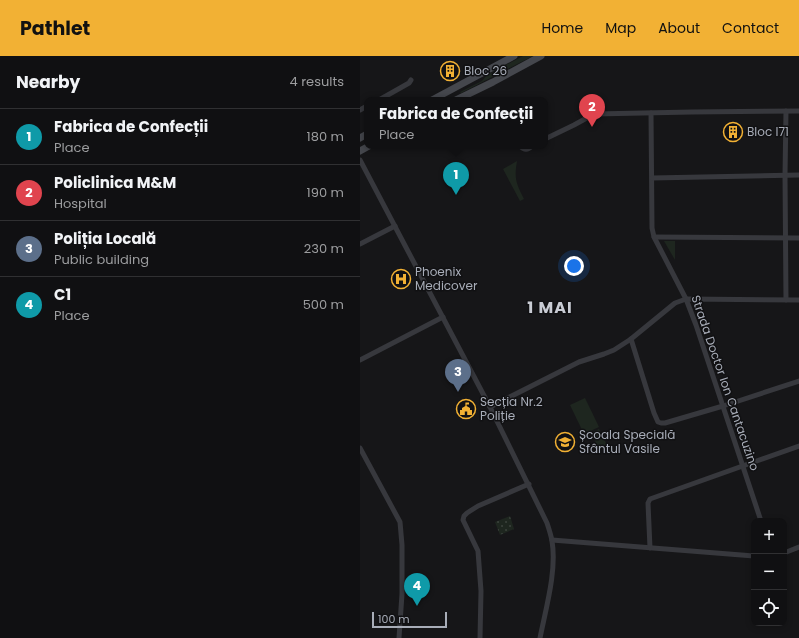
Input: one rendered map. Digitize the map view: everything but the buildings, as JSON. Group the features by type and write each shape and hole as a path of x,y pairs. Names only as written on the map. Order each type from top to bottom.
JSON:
{"main road":[{"path":"438,97 514,56"},
{"path":"463,97 541,56"}],"street":[{"path":"384,97 409,83 411,80"},
{"path":"454,88 458,97"},
{"path":"786,111 786,300"},
{"path":"548,138 594,114 799,111"},
{"name":"Strada Doctor Ion Cantacuzino","path":"651,113 652,228 654,237 686,299 696,325 760,518"},
{"path":"360,160 490,407 547,523 552,540 553,559 551,582 540,638"},
{"path":"652,178 799,175"},
{"path":"360,244 395,226"},
{"path":"654,237 799,238"},
{"path":"490,407 579,362 614,350 631,339 675,303 686,299 799,300"},
{"path":"360,360 443,317"},
{"path":"631,339 654,413 658,422 661,423 723,406 799,381"},
{"path":"650,548 648,503 650,499 799,446"},
{"path":"360,448 400,522 402,545 402,580 399,638"},
{"path":"480,638 478,551 463,520 464,516 466,513 478,506 529,484"},
{"path":"552,540 751,556"},
{"path":"787,553 799,548"}],"shaded area":[{"path":"523,56 533,56 461,93 460,92 482,81 487,75"},
{"path":"517,161 516,181 524,199 520,201 503,169"},
{"path":"664,241 675,241 675,260"},
{"path":"585,398 599,427 584,434 570,405"},
{"path":"599,429 607,445 599,449 591,433"},
{"path":"510,516 514,529 500,535 495,522"}],"place":[{"name":"Bloc 26","path":"450,71"},
{"name":"Policlinica M&M","path":"592,127"},
{"name":"Bloc I71","path":"733,132"},
{"name":"Fabrica de Confecții","path":"456,195"},
{"name":"Phoenix Medicover","path":"401,279"},
{"name":"Poliția Locală","path":"458,392"},
{"name":"Secția Nr.2 Poliție","path":"466,409"},
{"name":"Școala Specială Sfântul Vasile","path":"565,442"},
{"name":"C1","path":"417,606"}],"district":[{"name":"1 MAI","path":"550,307"}]}
